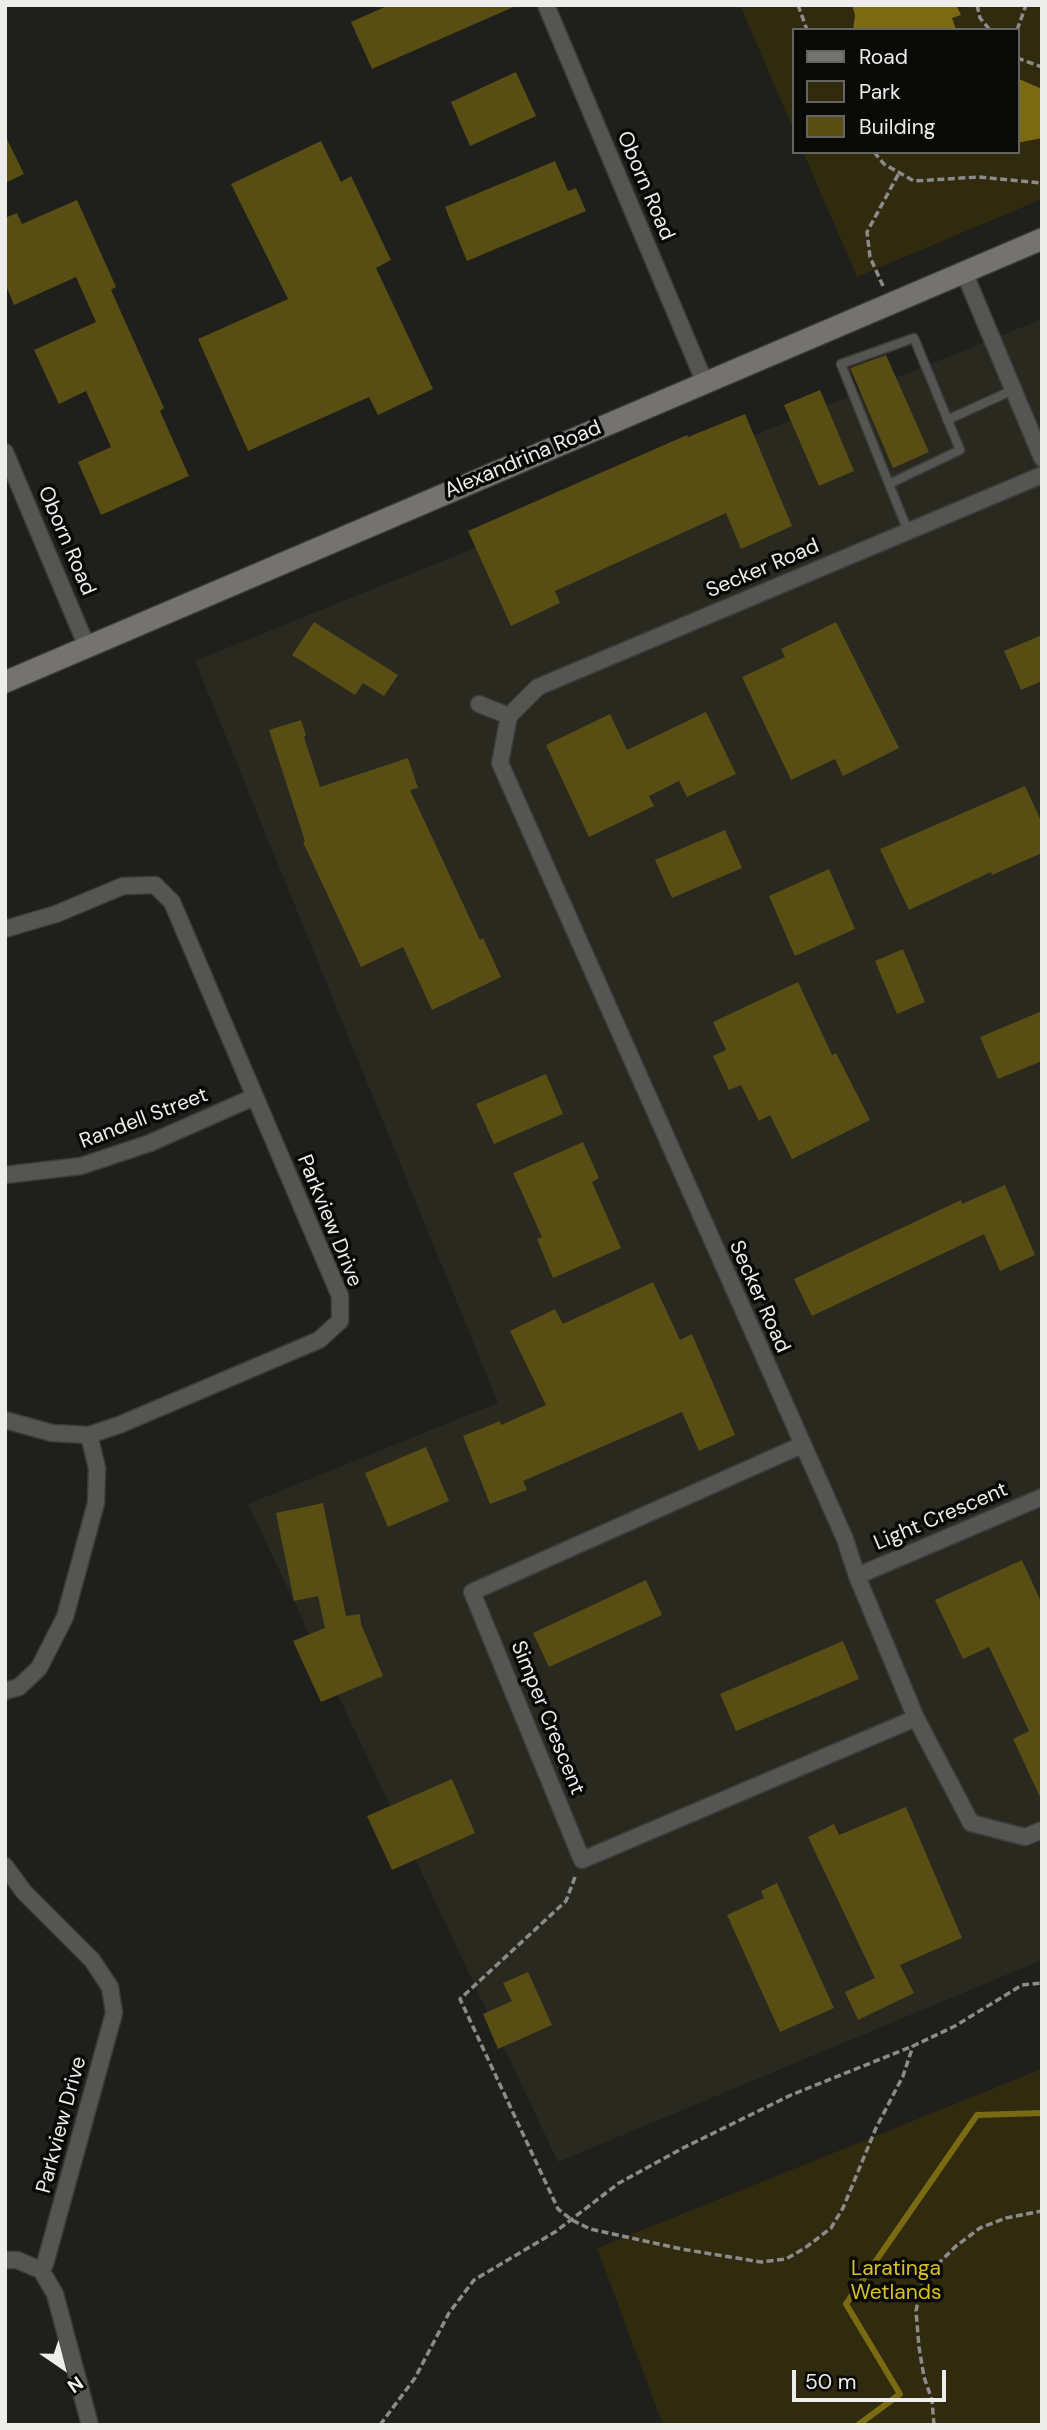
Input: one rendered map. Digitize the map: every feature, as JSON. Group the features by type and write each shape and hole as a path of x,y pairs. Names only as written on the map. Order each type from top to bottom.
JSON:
{"main road":[{"name":"Alexandrina Road","path":"5,682 1042,239"}],"street":[{"name":"Oborn Road","path":"546,5 705,383"},
{"path":"964,272 1042,458"},
{"name":"Oborn Road","path":"5,452 87,647"},
{"name":"Secker Road","path":"1042,475 538,687 509,716 500,763 845,1539 857,1576 916,1718 971,1824 1025,1837 1042,1830"},
{"path":"479,704 509,716"},
{"name":"Parkview Drive","path":"5,929 56,914 123,886 155,886 172,902 341,1296 340,1321 319,1340 119,1425 89,1435"},
{"name":"Randell Street","path":"5,1175 81,1166 150,1143 254,1097"},
{"path":"5,1420 52,1433 89,1435 97,1468 96,1503 65,1618 39,1668 19,1687 5,1691"},
{"name":"Simper Crescent","path":"582,1860 471,1592 802,1446"},
{"name":"Light Crescent","path":"857,1576 1042,1497"},
{"path":"582,1860 916,1718"},
{"name":"Parkview Drive","path":"5,1866 24,1892 92,1960 110,1987 114,2013 45,2264 41,2270"},
{"path":"5,2260 17,2260 41,2270 55,2294 90,2425"}],"lane":[{"path":"889,484 960,450 914,338 841,364 889,484 908,531"},
{"path":"947,420 1013,390"}],"path":[{"path":"798,5 806,28"},
{"path":"976,5 980,18 988,28"},
{"path":"1018,28 1026,5"},
{"path":"1019,59 1042,67"},
{"path":"876,154 884,164 914,181 979,177 1042,183"},
{"path":"891,304 870,257 867,232 899,173"},
{"path":"582,1860 566,1901 460,1999 558,2209 572,2220 590,2229 681,2249 761,2262 786,2259 831,2228 844,2208 876,2128 903,2076 913,2046"},
{"path":"380,2425 415,2378 449,2313 474,2280 572,2220 619,2183 790,2095 913,2046 955,2025 1022,1985 1042,1983"},
{"path":"934,2425 932,2400 924,2377 919,2347 916,2311 921,2287 937,2264 980,2228 1006,2218 1042,2212"}],"shaded area":[{"path":"852,5 956,5 961,15 952,18 955,28 853,28 855,15"},
{"path":"1019,79 1042,89 1042,138 1019,143"},
{"path":"1042,319 1042,1960 558,2162 248,1504 498,1403 195,661"}],"green space":[{"path":"740,5 1042,5 1042,199 857,277 804,154 1019,154 1019,28 792,28 792,127"},
{"name":"Laratinga Wetlands","path":"1042,2069 1042,2425 663,2425 597,2248"}],"building":[{"path":"389,5 518,5 372,69 351,22"},
{"path":"516,72 536,116 470,146 451,102"},
{"path":"5,135 24,174 5,183"},
{"path":"321,141 341,182 351,176 391,260 376,268 433,389 378,415 369,397 248,451 198,339 288,299 231,184"},
{"path":"555,161 568,191 576,188 586,211 467,261 445,207"},
{"path":"77,200 116,287 111,290 164,408 160,411 189,476 101,515 78,462 111,447 86,391 59,404 34,350 96,322 76,277 14,305 5,283 5,218 17,213 22,224"},
{"path":"886,355 929,452 893,468 850,368"},
{"path":"820,390 854,471 819,486 784,405"},
{"path":"745,414 792,526 741,549 726,513 555,591 560,603 511,626 468,531 687,435 688,437"},
{"path":"314,622 398,675 384,696 363,683 355,695 292,655"},
{"path":"836,622 899,748 843,776 835,759 791,780 742,677 785,657 781,649"},
{"path":"1042,635 1042,681 1021,690 1004,651"},
{"path":"706,712 736,774 687,797 679,781 649,796 654,806 589,837 546,745 610,714 627,750"},
{"path":"301,720 320,787 408,758 418,788 410,790 480,940 483,938 501,977 432,1010 403,947 361,967 303,842 305,841 269,730"},
{"path":"1025,786 1042,823 1042,853 992,875 991,872 909,910 880,849"},
{"path":"725,830 742,868 672,898 655,860"},
{"path":"829,869 855,929 795,956 769,896"},
{"path":"903,949 925,1002 897,1014 875,961"},
{"path":"798,982 832,1055 836,1053 870,1120 792,1159 770,1115 759,1121 741,1085 729,1090 713,1056 726,1050 713,1022"},
{"path":"1042,1011 1042,1061 998,1079 980,1037"},
{"path":"546,1074 563,1114 494,1144 476,1104"},
{"path":"583,1142 599,1178 592,1182 621,1248 553,1278 537,1239 542,1237 513,1173"},
{"path":"1005,1185 1035,1255 1000,1271 984,1234 812,1316 794,1279 961,1200 962,1204"},
{"path":"653,1282 680,1340 692,1334 735,1435 699,1451 682,1412 523,1481 527,1490 490,1504 463,1436 500,1421 501,1425 546,1405 510,1331 555,1309 563,1324"},
{"path":"426,1447 449,1501 388,1527 365,1473"},
{"path":"323,1503 346,1616 360,1614 361,1624 383,1676 321,1702 293,1641 325,1628 318,1596 294,1601 276,1513"},
{"path":"1022,1560 1042,1604 1042,1801 1013,1739 1029,1731 989,1647 963,1659 935,1600"},
{"path":"646,1580 662,1615 549,1667 533,1633"},
{"path":"843,1641 859,1679 736,1731 720,1694"},
{"path":"452,1779 475,1833 392,1870 367,1816"},
{"path":"906,1807 962,1938 900,1965 914,1993 858,2020 845,1992 875,1978 808,1837 834,1824 839,1835"},
{"path":"777,1883 834,2008 780,2032 727,1915 764,1898 761,1891"},
{"path":"528,1972 552,2025 498,2049 483,2014 512,2001 503,1983"}],"waterway":[{"path":"858,2425 900,2394 846,2304 977,2115 1042,2113"}]}
